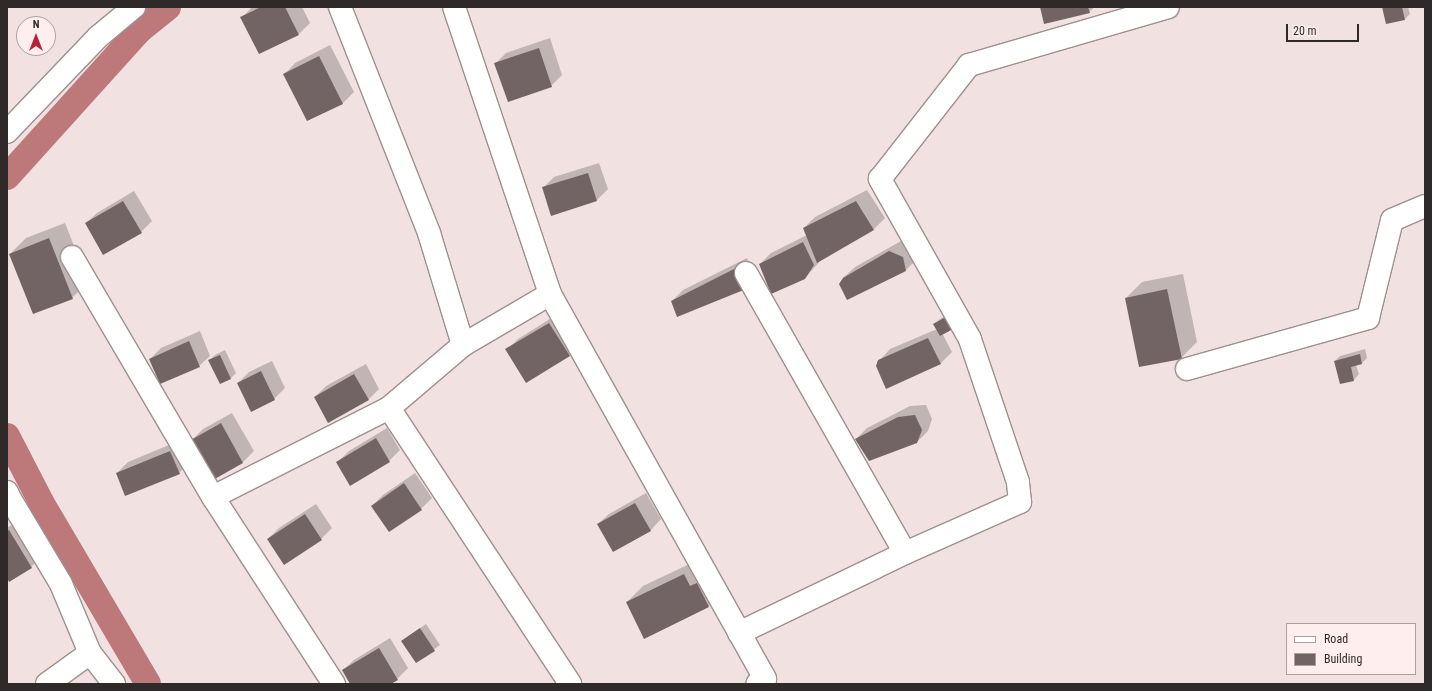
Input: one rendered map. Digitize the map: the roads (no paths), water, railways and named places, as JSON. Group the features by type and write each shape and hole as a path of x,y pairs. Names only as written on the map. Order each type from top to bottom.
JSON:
{"street":[{"path":"7,132 98,37 134,7"},
{"path":"340,7 429,234 463,345"},
{"path":"454,7 550,294 765,679 757,684"},
{"path":"739,632 905,553 1020,502 1018,482 970,339 880,178 969,65 1168,7"},
{"path":"1187,368 1368,318 1392,220 1425,206"},
{"path":"72,257 213,498 334,684"},
{"path":"746,272 905,553"},
{"path":"213,498 389,408 463,345 550,294"},
{"path":"389,408 570,684"},
{"path":"8,496 61,584 90,653 114,684"},
{"path":"47,684 90,653"}],"waterway":[{"path":"7,177 140,30 168,7"},
{"path":"7,436 41,502 148,684"}]}
